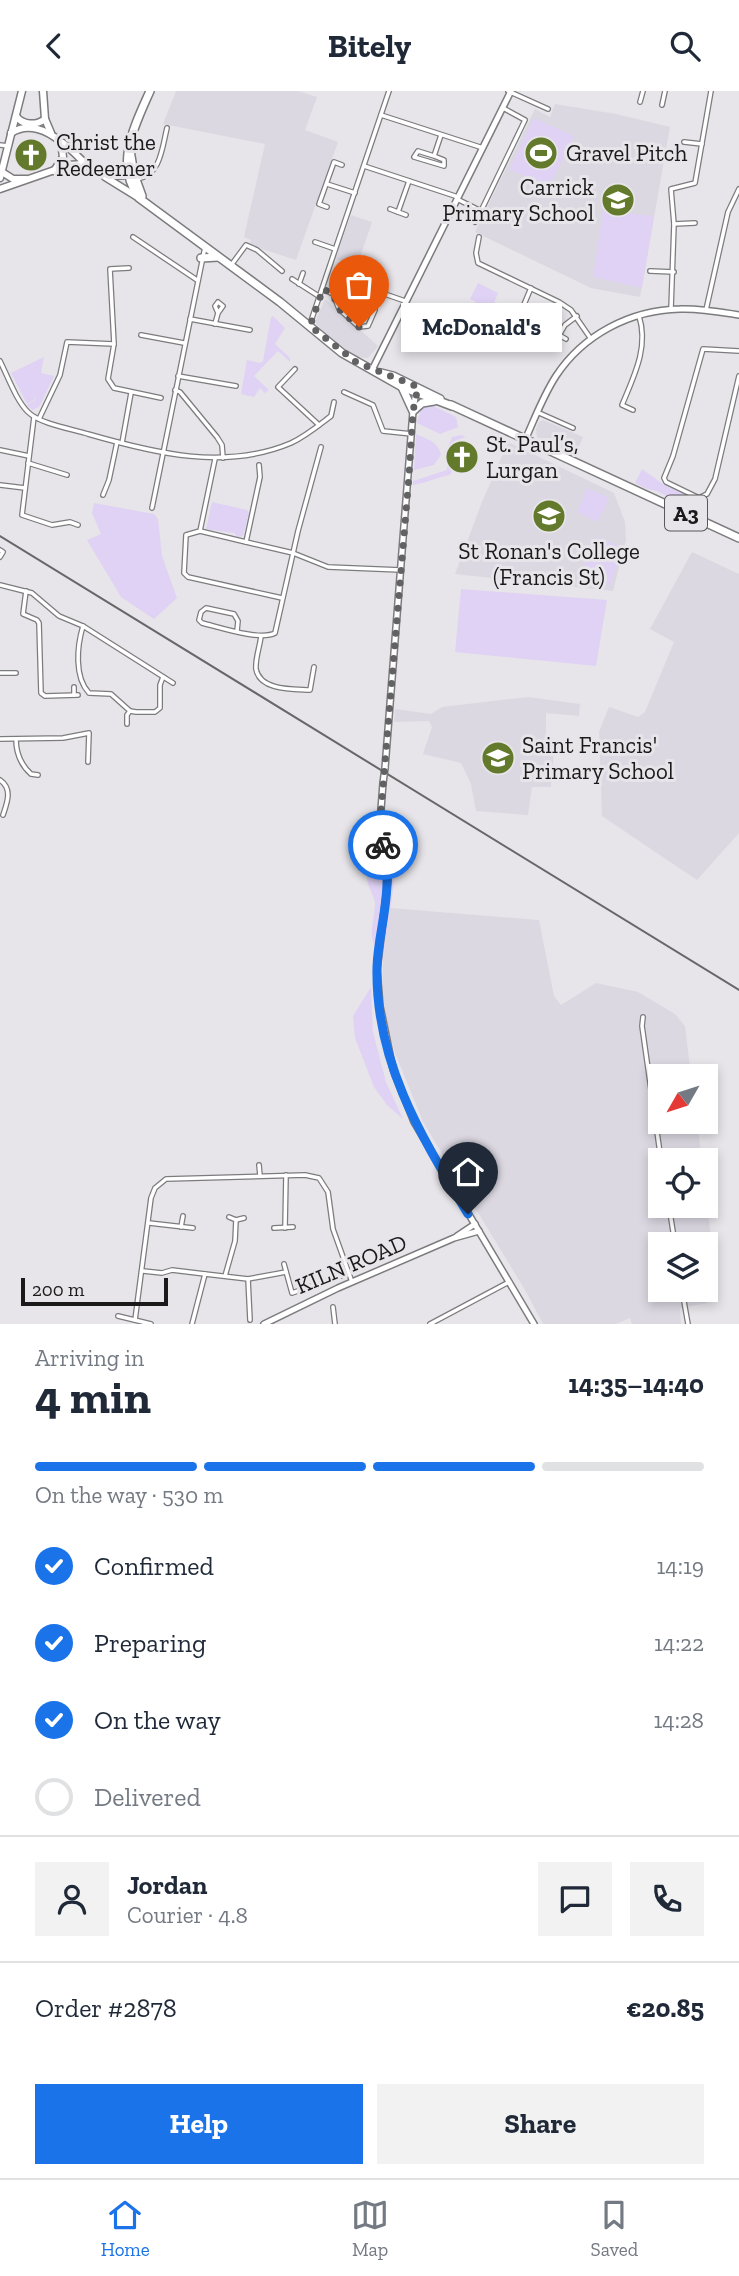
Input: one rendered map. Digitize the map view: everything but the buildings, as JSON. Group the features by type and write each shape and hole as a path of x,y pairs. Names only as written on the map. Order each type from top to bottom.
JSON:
{"highway":[{"name":"A3","path":"149,91 135,124 131,142 129,177 139,198 342,353 402,387 417,390 739,538"},
{"name":"A3","path":"129,177 149,205"},
{"path":"201,258 219,257"},
{"name":"A3","path":"373,371 393,376 435,401 452,406"},
{"path":"402,387 413,411 422,403 435,401"}],"main road":[{"path":"22,91 11,133 4,146 1,175 13,179 32,179"},
{"path":"43,91 45,119 51,133 83,164 139,198"},
{"path":"373,371 510,91"},
{"path":"16,116 22,122 37,124 45,119"},
{"path":"11,133 23,127 51,133"},
{"path":"54,171 63,157 61,142"},
{"path":"0,189 75,163 83,164"},
{"path":"104,176 129,177"},
{"path":"525,440 537,412 562,368 591,339 616,324 671,309 739,315"},
{"path":"417,390 413,411 380,822 387,880 377,970 380,1006 386,1042 402,1095 414,1122 534,1324"},
{"name":"KILN ROAD","path":"454,1238 475,1224"},
{"name":"KILN ROAD","path":"264,1324 352,1282 454,1238 479,1231"}],"street":[{"path":"310,326 389,91"},
{"path":"510,91 548,109"},
{"path":"640,102 642,91"},
{"path":"662,105 665,91"},
{"path":"671,309 674,224 671,189 695,183 711,91"},
{"path":"475,222 525,120 503,108"},
{"path":"381,115 482,148"},
{"path":"129,177 151,173 158,164 167,128"},
{"path":"434,156 441,135"},
{"path":"684,142 702,144"},
{"path":"418,151 434,156 444,160 444,166 414,157 418,151"},
{"path":"327,207 318,204 334,162 342,165"},
{"path":"364,166 457,198 481,211"},
{"path":"398,212 408,181"},
{"path":"326,183 355,193"},
{"path":"706,310 728,212 739,190"},
{"path":"390,209 406,215"},
{"path":"674,224 695,223"},
{"path":"133,237 197,280"},
{"path":"479,237 476,253 478,263 559,302 577,316 591,339"},
{"path":"315,242 335,249"},
{"path":"230,266 246,245 257,250 282,271"},
{"path":"152,508 205,247"},
{"path":"151,260 157,252"},
{"path":"129,268 110,269 114,344 108,379 114,389 161,398"},
{"path":"650,271 674,272"},
{"path":"299,283 303,273"},
{"path":"292,279 320,297"},
{"path":"353,283 405,302"},
{"path":"362,297 366,287"},
{"path":"466,344 478,349 488,349 504,340 531,288"},
{"path":"323,289 333,294 339,309 359,327 370,323 375,310"},
{"path":"215,324 218,313"},
{"path":"566,339 558,337 565,325 577,316"},
{"path":"633,410 622,405 642,349 639,316"},
{"path":"190,319 250,330"},
{"path":"370,323 376,325"},
{"path":"141,335 184,343"},
{"path":"78,525 70,522 52,525 22,515 29,456 37,418 60,375 67,342 114,344"},
{"path":"739,351 703,348 673,456 665,474 666,482 699,498 707,495 715,479 739,376"},
{"path":"0,361 24,407 37,418 119,442 215,459 265,452 292,442 331,416 334,402"},
{"path":"295,369 278,387 319,425"},
{"path":"178,376 236,386"},
{"path":"175,390 180,392 217,437 222,446 223,459"},
{"path":"103,495 131,392"},
{"path":"345,394 373,405 383,431 412,433"},
{"path":"537,412 573,428"},
{"path":"237,631 238,621 234,614 206,608 201,612 199,620 202,623 237,631 261,636 275,633 321,447"},
{"path":"0,450 29,456"},
{"path":"200,531 215,459"},
{"path":"28,463 67,475"},
{"path":"246,541 260,479 259,465"},
{"path":"0,485 25,488"},
{"path":"282,598 186,576 185,538 192,532 200,531 293,553 328,567 401,570"},
{"path":"0,550 3,552 0,557"},
{"path":"0,585 26,591 62,618 83,627 173,683"},
{"path":"26,591 23,614 38,623 41,693 76,695 74,687"},
{"path":"83,627 78,652 81,679 89,693 111,694 130,711 158,710 163,677"},
{"path":"261,636 256,667 259,675 271,686 309,691 314,667"},
{"path":"0,673 16,673"},
{"path":"127,724 130,711"},
{"path":"0,739 63,738 89,733 88,762"},
{"path":"16,739 22,764 31,774 38,775"},
{"path":"0,780 4,782 8,793 4,815"},
{"path":"643,1017 642,1026 659,1148"},
{"path":"259,1165 260,1176"},
{"path":"285,1228 286,1175"},
{"path":"135,1320 153,1192 158,1184 166,1179 314,1176 324,1183 330,1199 333,1229 352,1282"},
{"path":"181,1227 183,1216"},
{"path":"229,1217 236,1220 244,1218"},
{"path":"225,1276 236,1220"},
{"path":"149,1223 193,1229"},
{"path":"274,1228 293,1227"},
{"path":"284,1263 290,1291 294,1293 344,1275"},
{"path":"333,1269 336,1278"},
{"path":"143,1271 162,1273 172,1270 248,1279 286,1272"},
{"path":"192,1324 205,1274"},
{"path":"248,1279 250,1320"},
{"path":"430,1324 509,1282"},
{"path":"684,1302 688,1324"},
{"path":"333,1307 337,1313 335,1324"},
{"path":"240,1312 248,1311"},
{"path":"118,1316 151,1324"}],"shaded area":[{"path":"176,91 298,91 317,97 305,130 338,142 296,260 250,245 251,240 244,237 265,144 163,124"},
{"name":"Carrick Primary School","path":"555,104 616,114 670,127 640,297 591,288 475,232 535,109 550,117"},
{"name":"Gravel Pitch","path":"534,118 574,136 550,185 509,170"},
{"path":"603,210 654,216 642,288 593,277"},
{"path":"351,215 372,222 357,266 335,259"},
{"path":"478,283 498,293 494,303 504,308 495,328 485,324 487,319 472,312 476,302 470,299"},
{"path":"325,299 378,346 368,358 356,357 315,322"},
{"path":"273,316 285,328 275,344 290,358 290,362 278,351 254,376 269,390 265,393 260,388 254,397 241,394 247,360 260,363 263,361"},
{"path":"44,357 41,373 54,376 39,407 32,410 27,405 36,400 33,392 35,400 27,404 11,373"},
{"path":"429,404 456,417 458,427 440,434 417,423 421,409"},
{"path":"543,420 583,437 575,456 537,437 536,429"},
{"path":"416,434 435,444 441,455 434,465 414,470"},
{"path":"452,437 466,437 456,440 459,444 451,463 453,469 450,475 413,485 413,481 447,470 448,447"},
{"name":"St Ronan's College (Francis St)","path":"508,442 614,493 625,522 626,540 613,591 455,574"},
{"path":"642,469 663,484 684,494 681,504 635,483"},
{"path":"587,488 609,498 598,522 577,512"},
{"path":"212,502 247,510 249,513 243,536 206,529"},
{"path":"94,503 154,514 158,519 162,556 177,598 154,619 121,597 87,540 101,534 92,513"},
{"path":"598,537 623,548 610,585 576,582"},
{"path":"692,552 739,574 739,833 697,880 602,816 599,732 609,707 638,717 645,712 674,642 650,629"},
{"path":"461,589 607,600 596,666 455,652"},
{"name":"Saint Francis' Primary School","path":"528,697 580,704 579,716 546,713 546,738 555,739 551,787 532,787 528,815 476,811 471,784 461,763 423,754 432,727 429,721 394,722 395,709 431,714 442,707"},
{"path":"389,835 394,883 383,961 372,939 375,901 367,878 373,858"},
{"path":"390,908 539,920 554,996 561,1005 596,983 638,992 675,1014 685,1026 690,1064 648,1064 648,1134 699,1134 700,1148 648,1148 648,1218 709,1218 710,1232 648,1232 648,1302 707,1303 680,1308 681,1324 632,1324 630,1318 616,1324 543,1324 423,1122 395,1053 388,1030 382,990"},
{"path":"371,987 373,1032 386,1082 403,1119 387,1105 374,1087 355,1038 353,1016"}],"railway":[{"path":"0,536 739,990"}],"way so far":[{"path":"359,327 339,309 333,294 323,289 310,326 356,362 418,387 413,411 380,822 383,845"}],"place":[{"name":"Gravel Pitch","path":"541,153"},
{"name":"Christ the Redeemer","path":"31,155"},
{"name":"Carrick Primary School","path":"618,200"},
{"name":"McDonald's","path":"359,327"},
{"name":"St. Paul’s, Lurgan","path":"462,457"},
{"name":"St Ronan's College (Francis St)","path":"549,516"},
{"name":"Saint Francis' Primary School","path":"498,758"}],"route":[{"path":"383,845 387,880 377,970 386,1042 402,1095 414,1122 468,1214"}]}
